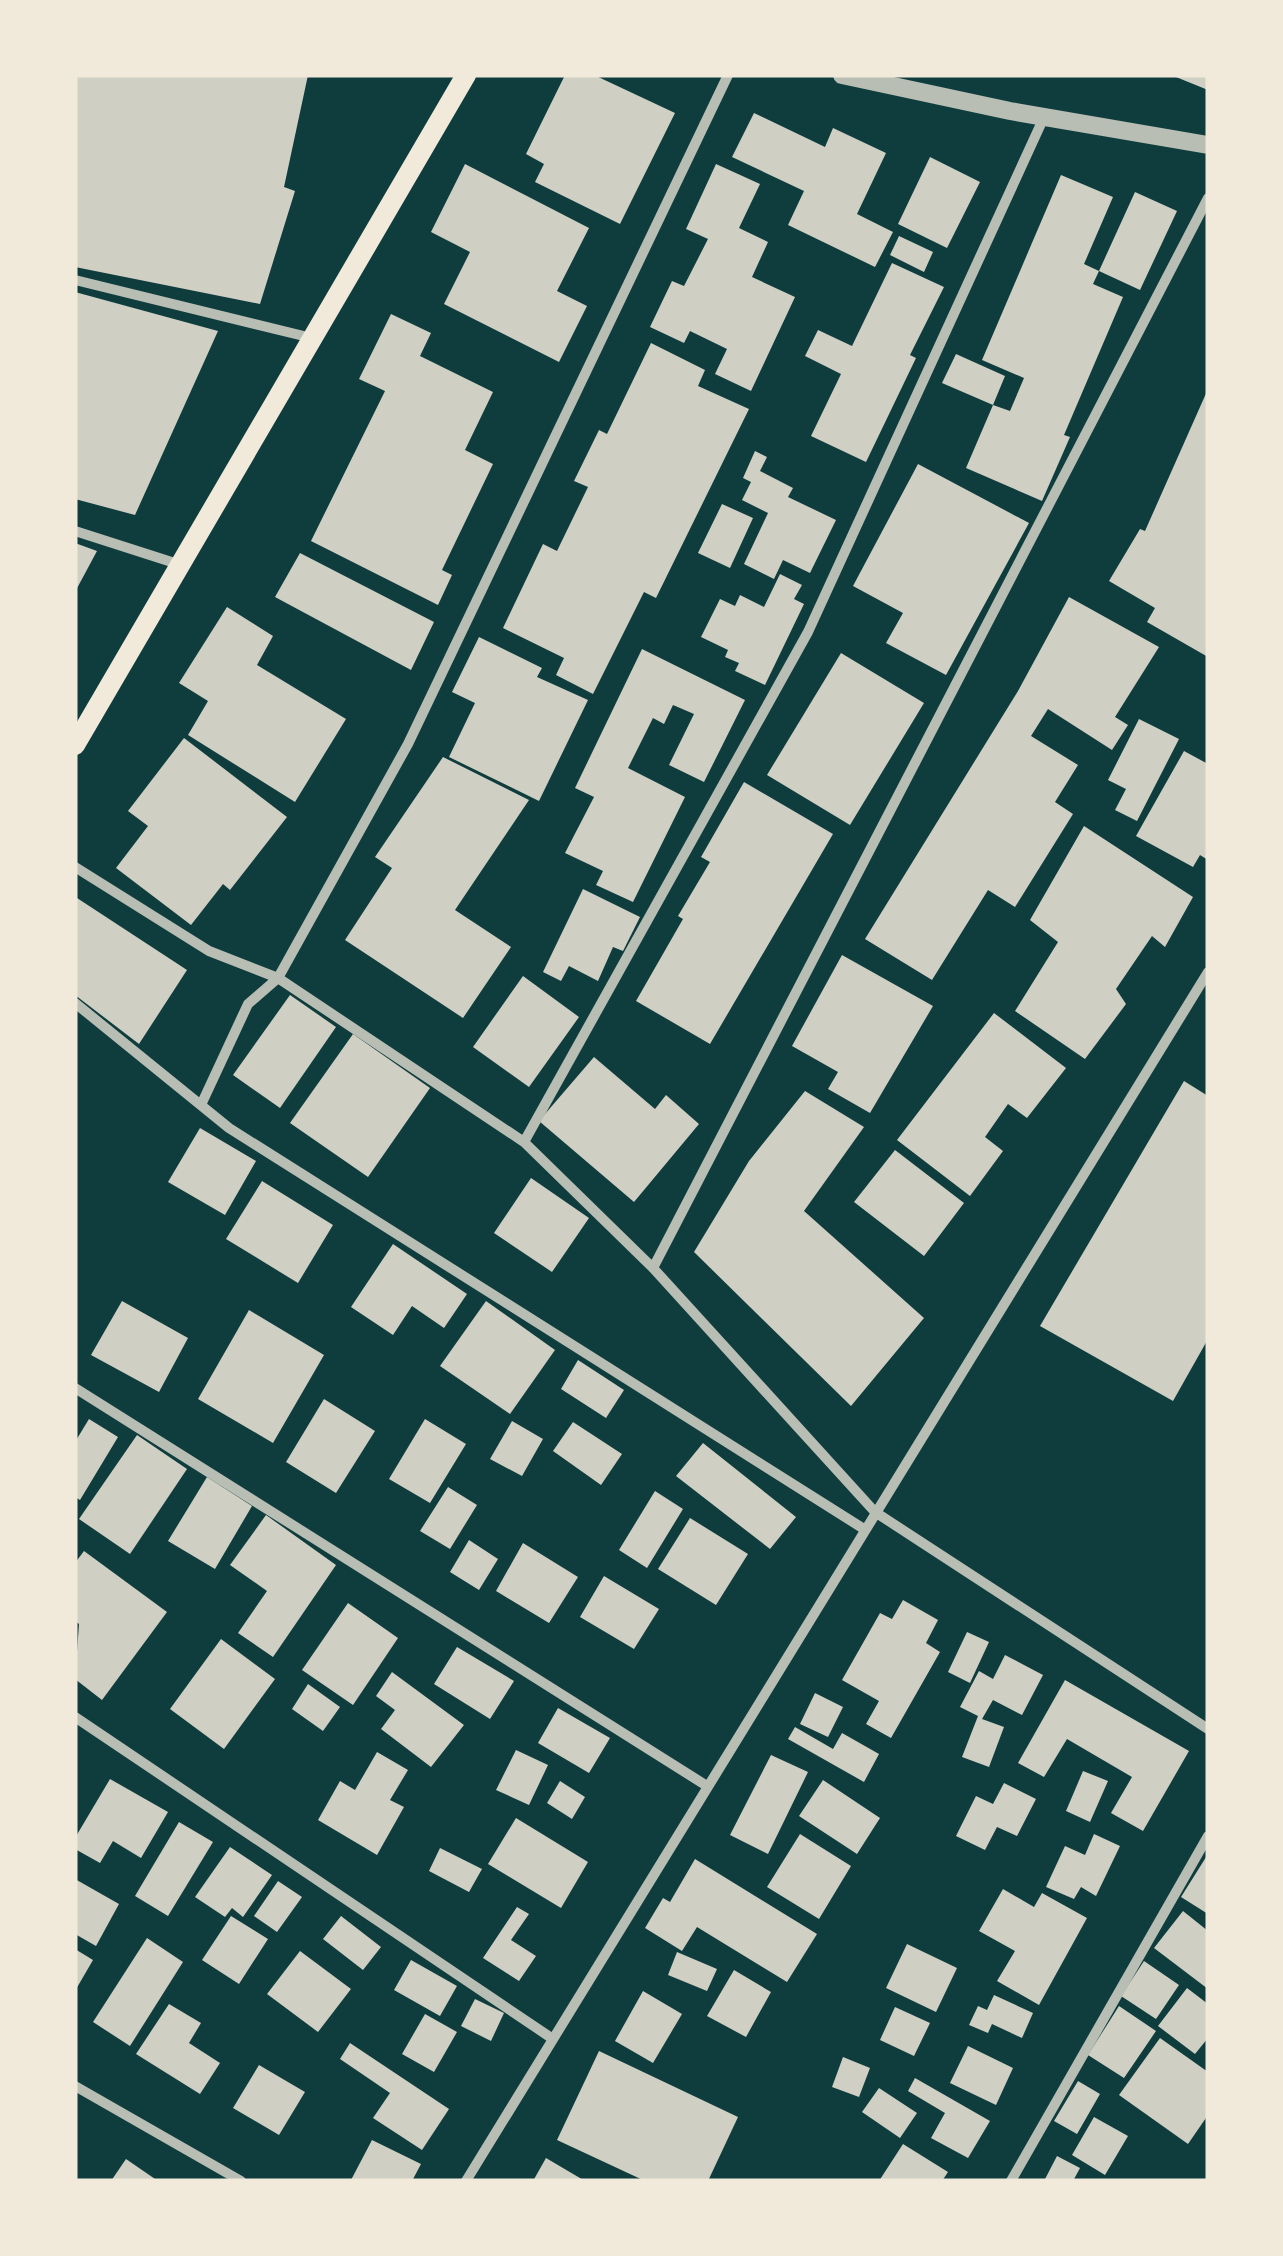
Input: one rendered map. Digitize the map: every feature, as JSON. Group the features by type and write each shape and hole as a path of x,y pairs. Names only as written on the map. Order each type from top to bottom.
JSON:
{"main road":[{"path":"75,745 466,75"}],"street":[{"path":"201,1105 248,1004 278,978 408,744 728,75"},
{"path":"842,75 1010,111 1208,144"},
{"path":"524,1142 808,632 1045,114"},
{"path":"653,1268 1208,198"},
{"path":"75,280 314,338"},
{"path":"75,531 182,565"},
{"path":"75,867 208,951 278,978 524,1142 653,1268 875,1512 1208,1729"},
{"path":"466,2181 1208,972"},
{"path":"75,1003 229,1128 864,1530"},
{"path":"75,1388 707,1786"},
{"path":"75,1717 553,2038"},
{"path":"1011,2181 1208,1836"},
{"path":"75,2086 241,2181"}],"building":[{"path":"75,75 308,75 284,187 295,191 260,304 75,267"},
{"path":"565,75 594,75 675,113 620,224 535,182 544,164 526,154"},
{"path":"1171,75 1208,75 1208,90"},
{"path":"754,113 825,147 833,128 886,153 857,214 893,232 875,267 788,225 804,191 732,157"},
{"path":"930,157 980,182 947,248 898,224"},
{"path":"465,164 589,228 557,291 587,306 559,362 444,304 470,252 431,232"},
{"path":"716,164 760,184 739,228 768,242 752,277 795,297 751,391 715,374 727,349 690,331 684,343 650,327 672,281 684,286 708,239 686,229"},
{"path":"1061,175 1113,197 1084,264 1099,271 1093,284 1123,297 1064,435 1070,437 1042,501 966,468 993,405 1010,411 1024,378 982,360"},
{"path":"1135,192 1177,211 1140,290 1099,271"},
{"path":"899,236 933,252 924,272 890,255"},
{"path":"892,263 944,287 910,355 916,358 866,462 811,436 841,374 805,356 818,330 852,346"},
{"path":"75,292 218,331 135,515 75,499"},
{"path":"391,314 431,333 420,356 493,392 465,450 493,464 442,570 452,575 438,605 311,541 385,391 359,379"},
{"path":"651,343 705,370 698,386 749,409 656,598 644,592 593,694 556,675 564,658 503,628 543,544 557,551 588,487 574,481 599,430 607,434"},
{"path":"956,354 1005,376 993,405 942,383"},
{"path":"1208,389 1208,657 1147,622 1155,608 1109,581 1140,529 1145,531"},
{"path":"755,451 767,457 760,471 793,488 788,497 836,520 810,573 783,560 774,579 744,564 768,513 742,500 751,482 743,478"},
{"path":"918,464 1029,523 946,675 886,643 903,613 853,586"},
{"path":"722,504 753,518 730,568 698,553"},
{"path":"75,543 97,551 75,592"},
{"path":"300,553 434,622 411,670 275,597"},
{"path":"780,574 802,585 794,599 804,604 765,685 735,671 739,663 725,657 728,650 701,637 720,599 735,606 740,595 764,607"},
{"path":"1069,597 1159,647 1115,717 1128,725 1112,750 1048,709 1031,736 1078,765 1055,802 1073,814 1015,907 988,890 932,980 865,939 1018,691"},
{"path":"227,607 273,636 257,665 346,719 295,802 188,735 208,701 179,683"},
{"path":"479,637 542,668 537,677 588,700 539,801 449,757 475,703 452,692"},
{"path":"642,649 745,700 704,782 669,765 694,714 673,705 664,724 653,718 628,768 685,797 633,902 596,885 603,871 565,853 594,797 575,788"},
{"path":"841,653 924,703 850,825 767,775"},
{"path":"1139,719 1179,739 1137,821 1115,810 1126,789 1108,780"},
{"path":"184,738 287,817 230,890 223,884 191,925 116,868 148,826 128,811"},
{"path":"1184,751 1208,764 1208,860 1200,855 1193,867 1136,836"},
{"path":"443,757 529,800 455,910 511,947 463,1018 345,940 392,868 375,857"},
{"path":"744,782 833,834 710,1044 636,1001 683,919 678,916 710,862 701,857"},
{"path":"1084,826 1193,897 1165,947 1152,936 1116,989 1126,1004 1085,1059 1015,1011 1058,942 1030,920"},
{"path":"583,889 640,917 623,951 613,947 598,981 569,966 561,981 543,972"},
{"path":"77,898 187,970 139,1044 75,995"},
{"path":"842,955 933,1006 870,1113 828,1089 838,1072 792,1046"},
{"path":"523,976 579,1017 529,1087 473,1047"},
{"path":"290,995 336,1027 280,1108 233,1075"},
{"path":"994,1013 1066,1068 1027,1118 1008,1104 985,1137 1003,1151 970,1196 897,1140"},
{"path":"353,1034 430,1088 368,1177 290,1123"},
{"path":"594,1057 655,1109 666,1095 699,1124 634,1202 539,1121"},
{"path":"1184,1081 1208,1096 1208,1339 1173,1401 1040,1326"},
{"path":"805,1091 864,1127 804,1211 924,1318 851,1406 694,1252 749,1161"},
{"path":"200,1128 256,1161 225,1215 168,1182"},
{"path":"895,1150 964,1203 924,1256 854,1202"},
{"path":"531,1178 589,1218 552,1272 494,1233"},
{"path":"262,1181 333,1225 298,1283 226,1239"},
{"path":"393,1244 467,1294 444,1328 412,1306 393,1335 351,1307"},
{"path":"122,1301 188,1338 159,1392 91,1355"},
{"path":"486,1301 555,1350 510,1414 440,1366"},
{"path":"249,1310 324,1355 273,1443 198,1399"},
{"path":"578,1360 624,1390 606,1418 561,1389"},
{"path":"324,1399 375,1431 336,1493 286,1462"},
{"path":"89,1419 118,1437 80,1500 75,1497 75,1442"},
{"path":"425,1419 466,1444 430,1503 389,1479"},
{"path":"512,1421 543,1439 522,1476 490,1459"},
{"path":"573,1422 622,1454 601,1485 553,1451"},
{"path":"137,1435 187,1469 130,1554 79,1519"},
{"path":"703,1443 796,1517 770,1549 676,1476"},
{"path":"207,1477 252,1506 215,1569 168,1541"},
{"path":"448,1487 477,1505 450,1549 420,1531"},
{"path":"655,1491 683,1509 647,1568 619,1550"},
{"path":"266,1515 336,1565 273,1657 238,1633 267,1591 230,1565"},
{"path":"690,1518 748,1554 716,1605 658,1569"},
{"path":"469,1540 498,1559 479,1590 450,1572"},
{"path":"523,1543 578,1577 549,1623 496,1591"},
{"path":"84,1551 167,1612 102,1700 75,1679 79,1624 75,1621 75,1563"},
{"path":"604,1576 659,1609 634,1649 580,1617"},
{"path":"903,1600 938,1620 926,1643 940,1652 891,1738 866,1724 879,1701 842,1680 880,1613 892,1619"},
{"path":"348,1603 398,1638 353,1705 302,1670"},
{"path":"967,1632 989,1642 970,1683 948,1672"},
{"path":"221,1639 275,1679 224,1749 170,1709"},
{"path":"457,1647 514,1681 490,1719 434,1684"},
{"path":"1005,1655 1043,1675 1022,1715 993,1700 982,1719 1004,1727 989,1767 962,1757 978,1716 960,1707 979,1671 993,1679"},
{"path":"392,1672 464,1725 431,1767 381,1729 395,1710 376,1696"},
{"path":"1065,1680 1189,1751 1143,1831 1111,1813 1132,1777 1067,1739 1044,1777 1018,1763"},
{"path":"308,1684 340,1707 323,1731 292,1709"},
{"path":"815,1693 843,1707 828,1737 800,1724"},
{"path":"558,1708 610,1738 589,1773 538,1743"},
{"path":"795,1727 833,1749 842,1733 879,1754 864,1782 788,1739"},
{"path":"516,1750 548,1765 529,1805 496,1790"},
{"path":"377,1752 408,1770 390,1800 404,1807 377,1855 318,1820 340,1781 355,1790"},
{"path":"771,1755 808,1772 768,1854 730,1835"},
{"path":"1083,1771 1108,1781 1090,1822 1066,1811"},
{"path":"110,1779 168,1812 141,1858 113,1841 100,1863 75,1849 75,1838"},
{"path":"823,1780 880,1818 857,1854 799,1816"},
{"path":"560,1781 585,1797 572,1819 547,1803"},
{"path":"1004,1783 1036,1799 1017,1836 997,1827 985,1850 956,1836 976,1796 993,1804"},
{"path":"516,1818 588,1862 561,1908 488,1864"},
{"path":"179,1822 213,1842 168,1916 135,1896"},
{"path":"800,1834 851,1866 819,1919 767,1887"},
{"path":"1094,1834 1120,1846 1096,1896 1081,1887 1074,1899 1046,1887 1065,1846 1085,1855"},
{"path":"230,1847 272,1875 243,1917 232,1908 225,1917 195,1897"},
{"path":"440,1848 482,1869 469,1892 429,1871"},
{"path":"1208,1854 1208,1914 1181,1897"},
{"path":"695,1859 817,1934 787,1982 697,1927 682,1951 645,1928 663,1898 670,1902"},
{"path":"75,1879 119,1904 96,1946 75,1934"},
{"path":"278,1881 302,1897 277,1932 254,1916"},
{"path":"1003,1889 1034,1907 1042,1893 1087,1918 1039,2005 997,1981 1015,1951 979,1931"},
{"path":"517,1907 529,1914 511,1940 536,1956 519,1981 483,1958"},
{"path":"1183,1911 1208,1931 1208,1989 1154,1948"},
{"path":"231,1916 268,1939 239,1984 202,1960"},
{"path":"341,1916 381,1947 363,1970 323,1939"},
{"path":"147,1938 183,1962 130,2046 93,2022"},
{"path":"907,1944 957,1968 936,2012 886,1988"},
{"path":"75,1949 93,1960 75,1991"},
{"path":"300,1951 351,1989 318,2032 267,1994"},
{"path":"677,1952 717,1969 707,1991 668,1975"},
{"path":"411,1960 457,1986 440,2016 394,1990"},
{"path":"1144,1961 1179,1985 1156,2019 1121,1996"},
{"path":"734,1970 771,1992 746,2037 707,2016"},
{"path":"1187,1988 1208,2004 1208,2038 1195,2054 1158,2026"},
{"path":"643,1991 682,2014 653,2063 615,2041"},
{"path":"994,1995 1033,2013 1022,2038 992,2024 988,2033 969,2025 978,2006 987,2010"},
{"path":"475,1999 504,2013 491,2041 461,2026"},
{"path":"169,2004 201,2023 189,2043 220,2063 200,2094 136,2054"},
{"path":"1119,2006 1156,2031 1124,2078 1088,2055"},
{"path":"895,2007 930,2023 914,2056 880,2040"},
{"path":"425,2014 457,2032 434,2072 402,2054"},
{"path":"1160,2038 1208,2072 1208,2115 1188,2144 1119,2095"},
{"path":"350,2043 449,2109 422,2150 373,2118 390,2093 340,2059"},
{"path":"968,2046 1013,2068 996,2105 950,2083"},
{"path":"599,2051 738,2117 708,2181 645,2181 557,2140"},
{"path":"843,2057 870,2068 859,2097 832,2087"},
{"path":"259,2065 305,2092 279,2135 233,2108"},
{"path":"915,2078 990,2121 968,2158 931,2138 945,2113 908,2091"},
{"path":"1078,2081 1100,2094 1077,2134 1054,2121"},
{"path":"879,2088 917,2113 900,2138 862,2112"},
{"path":"1094,2117 1128,2136 1105,2175 1072,2155"},
{"path":"372,2140 421,2164 412,2181 351,2180"},
{"path":"903,2144 948,2172 942,2181 879,2181"},
{"path":"1057,2156 1080,2168 1073,2181 1044,2181"},
{"path":"546,2158 585,2181 533,2181"},
{"path":"126,2159 158,2181 111,2181"}]}
